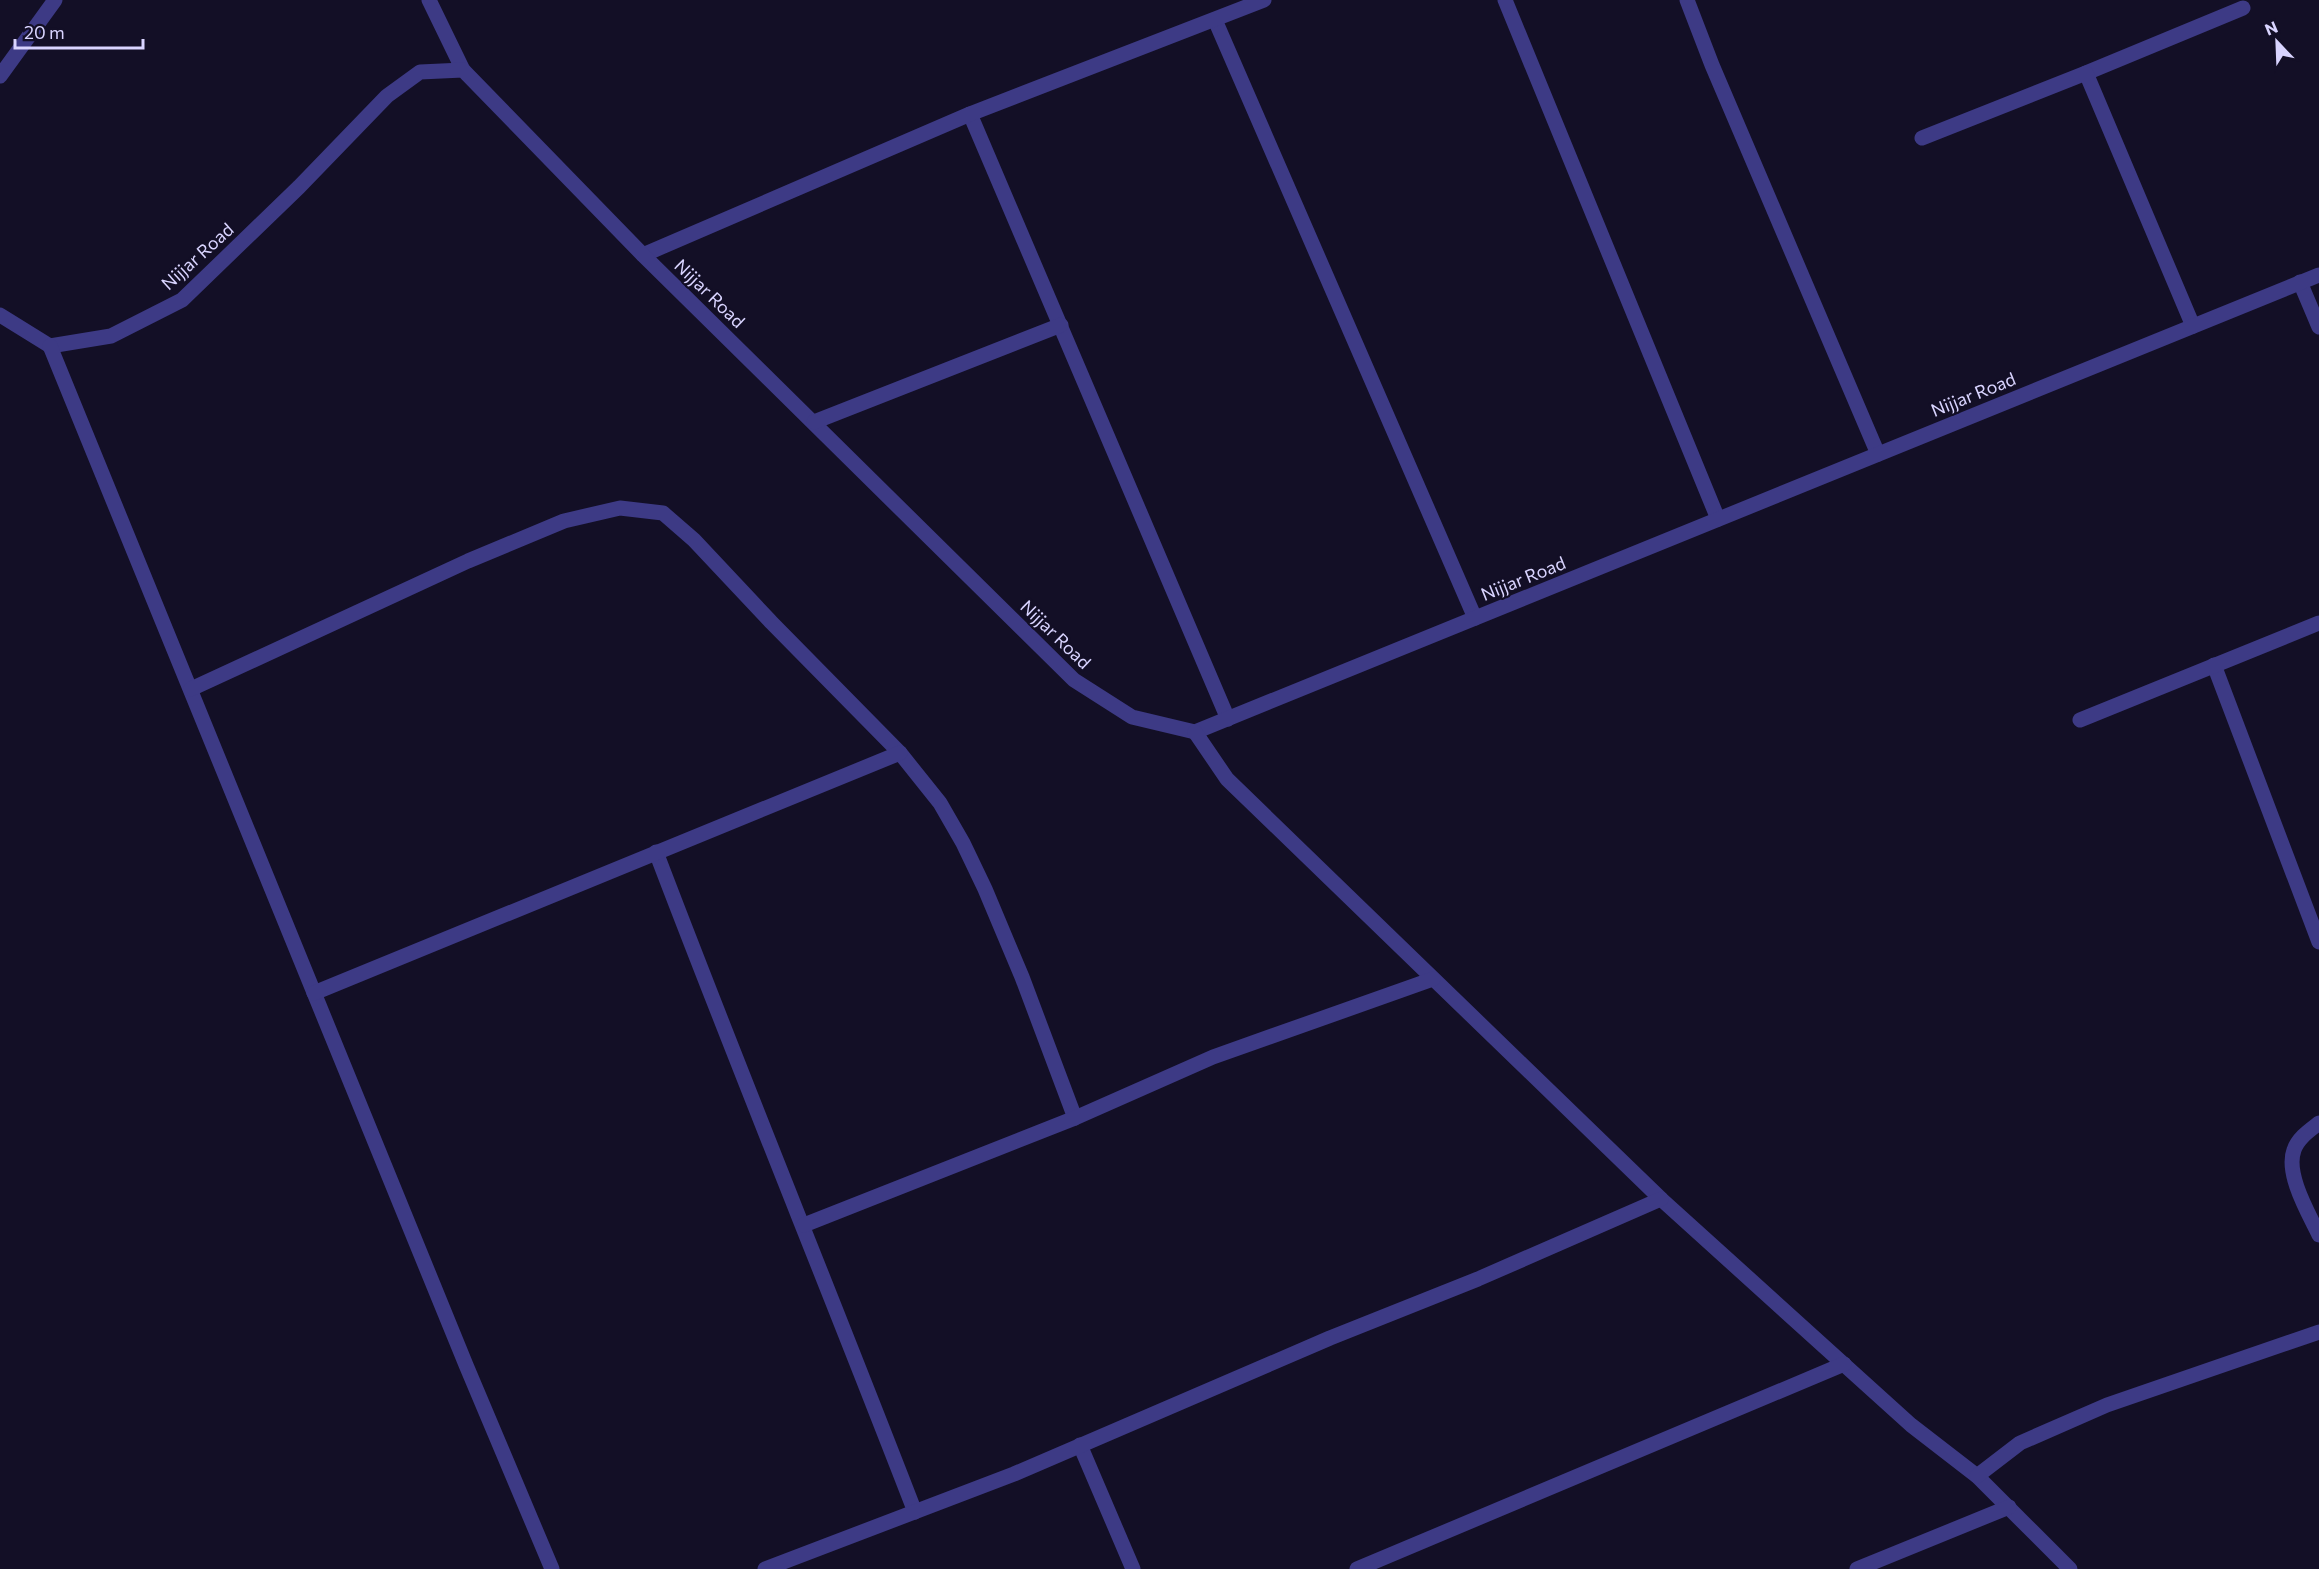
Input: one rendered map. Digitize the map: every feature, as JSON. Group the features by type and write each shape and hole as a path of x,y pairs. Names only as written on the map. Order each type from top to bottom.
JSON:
{"street":[{"path":"0,76 55,0"},
{"path":"429,0 462,70"},
{"path":"644,255 970,114 1264,0"},
{"path":"1504,0 1718,519"},
{"path":"1687,0 1717,76 1878,454"},
{"path":"1922,138 2243,8"},
{"path":"1215,20 1475,618"},
{"name":"Nijjar Road","path":"50,346 111,336 182,300 299,188 387,96 420,72 462,70 644,255 1074,680 1132,717 1195,732 2319,275"},
{"path":"2086,73 2193,326"},
{"path":"970,114 1228,719"},
{"path":"2300,282 2319,327"},
{"path":"0,315 50,346 552,1569"},
{"path":"814,422 1061,325"},
{"path":"191,689 468,561 564,521 620,508 663,513 694,540 900,753 940,803 981,879 1022,977 1075,1118"},
{"path":"2080,720 2319,623"},
{"path":"2214,665 2319,942"},
{"path":"1195,732 1227,779 1661,1199 1911,1425 1977,1476 2070,1569"},
{"path":"314,993 900,753"},
{"path":"656,852 717,1013 804,1225 915,1512"},
{"path":"804,1225 1075,1118 1213,1057 1433,979"},
{"path":"2319,1123 2304,1135 2293,1150 2292,1170 2300,1195 2319,1235"},
{"path":"765,1569 1014,1474 1330,1338 1478,1279 1661,1199"},
{"path":"1977,1476 2020,1443 2107,1405 2319,1332"},
{"path":"1357,1569 1844,1365"},
{"path":"1080,1445 1133,1569"},
{"path":"1857,1569 2009,1507"}]}
